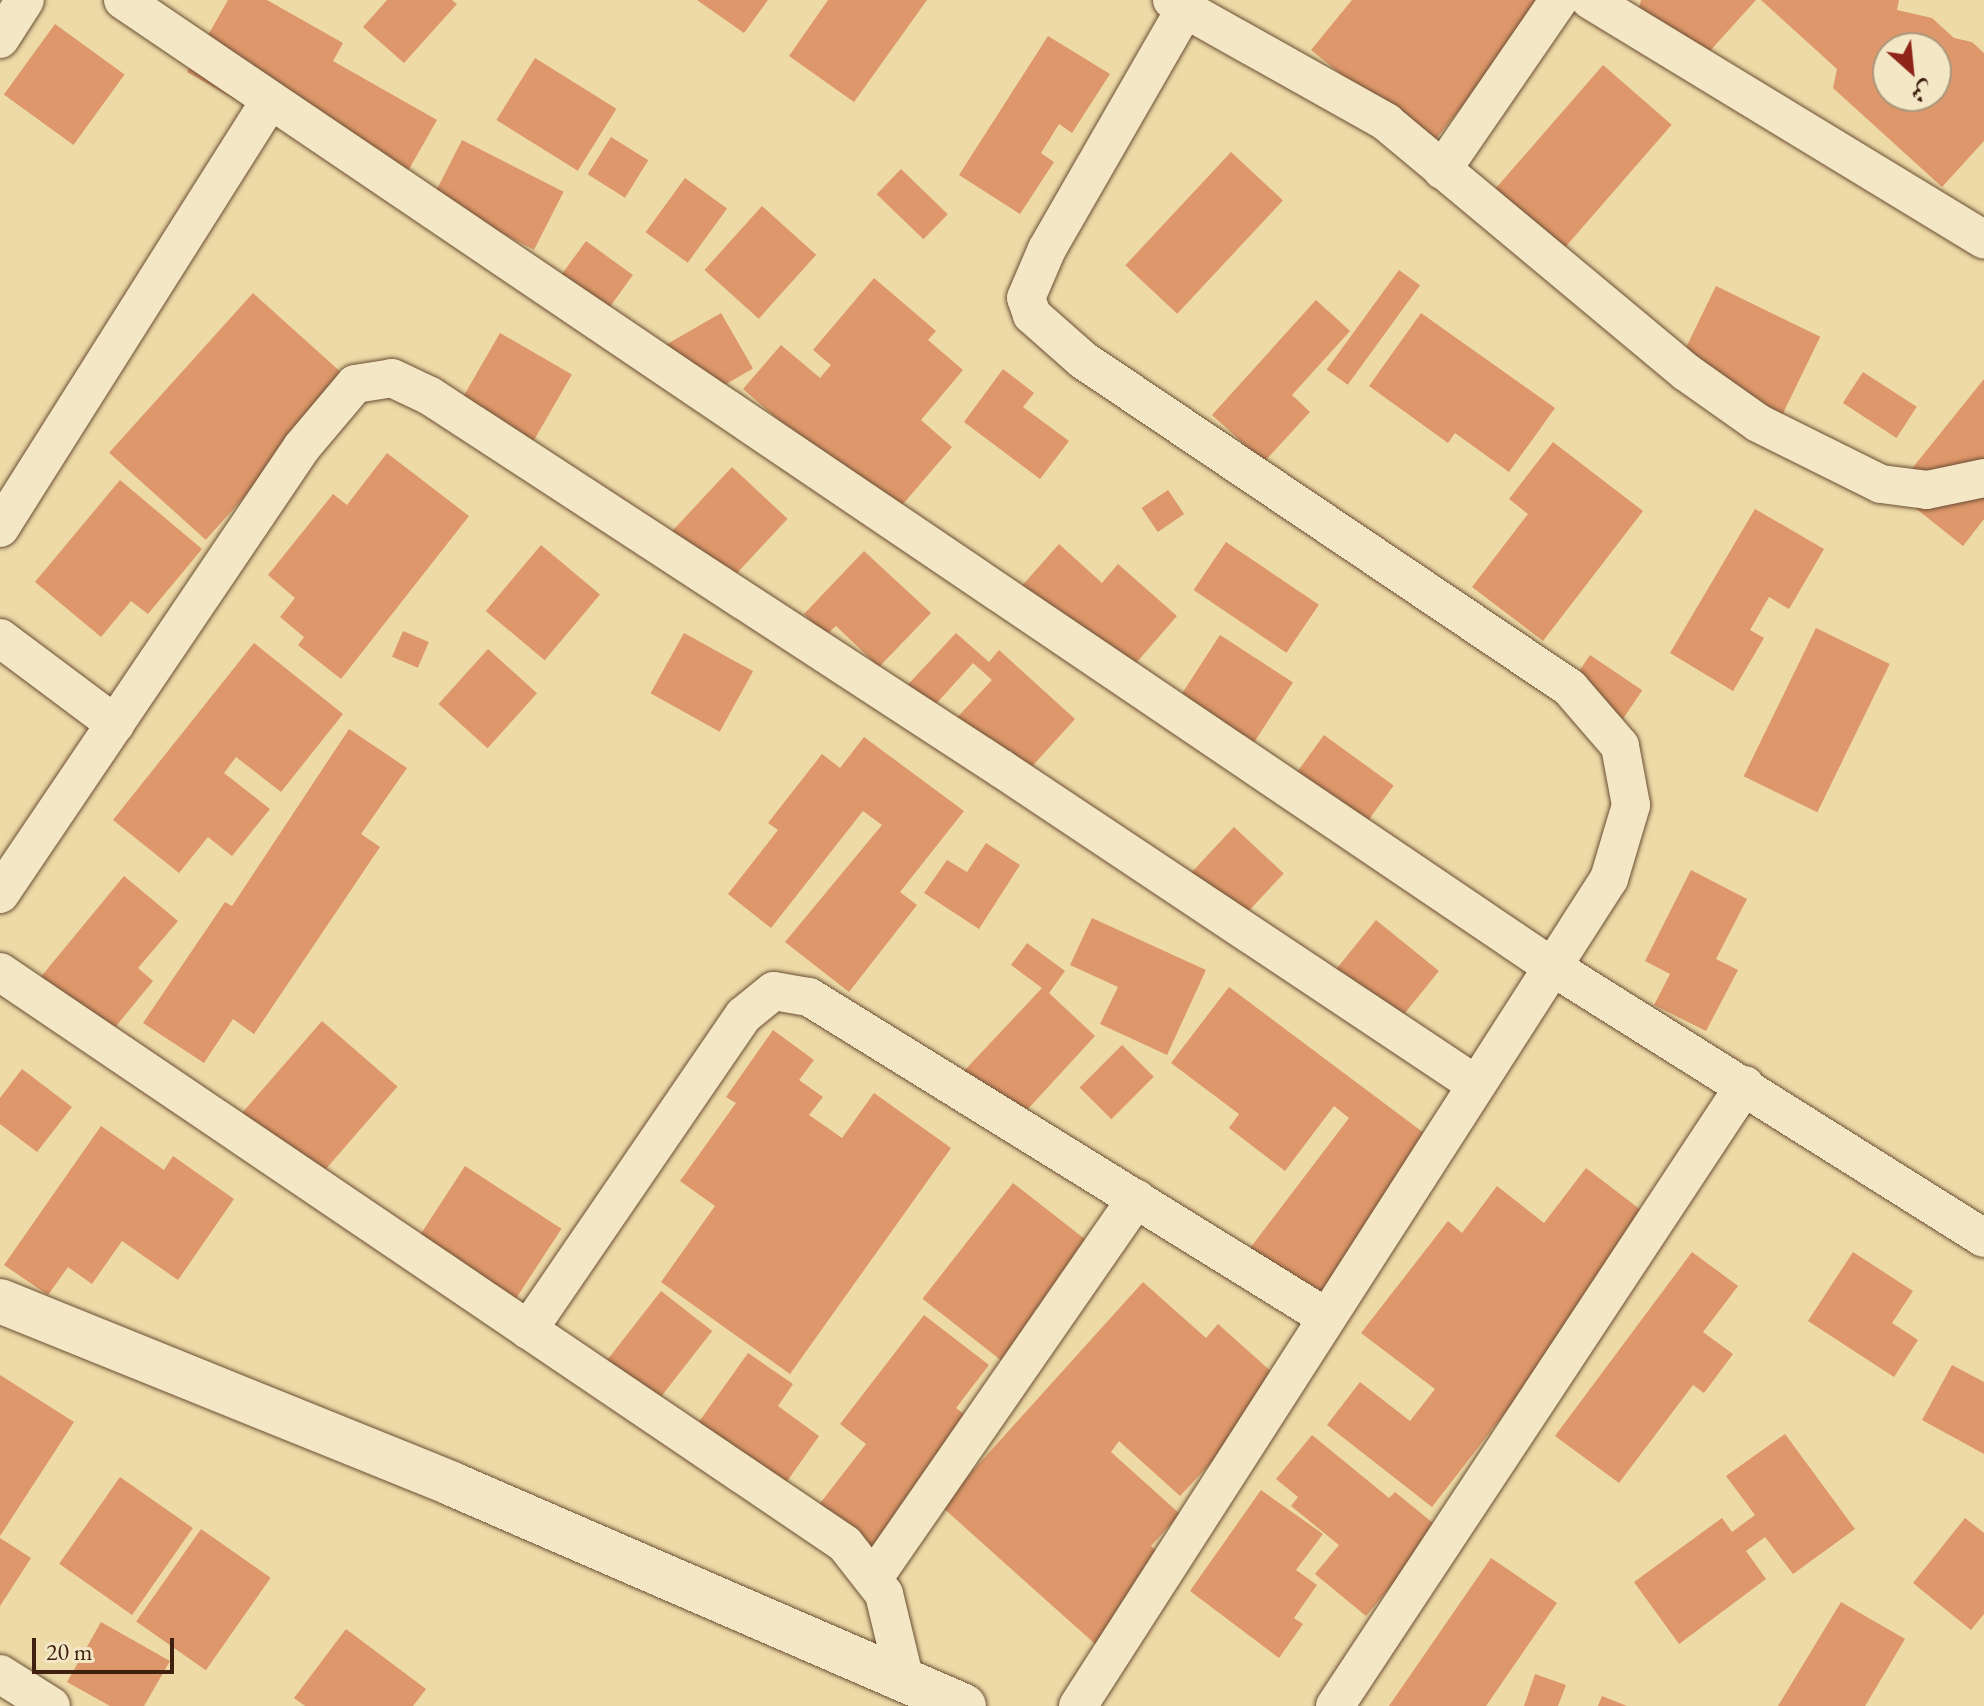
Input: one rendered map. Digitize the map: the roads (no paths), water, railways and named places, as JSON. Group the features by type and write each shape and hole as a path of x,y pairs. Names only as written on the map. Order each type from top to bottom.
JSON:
{"main road":[{"path":"0,1301 452,1484 964,1706"}],"street":[{"path":"0,39 25,0"},
{"path":"123,0 269,102 1551,966 1745,1085 1984,1238"},
{"path":"1442,170 1559,0"},
{"path":"1590,0 1984,240"},
{"path":"1078,1706 1609,879 1626,835 1629,778 1620,746 1600,717 1570,688 1083,360 1037,323 1028,306 1047,249 1178,4 1322,81 1386,122 1686,372 1758,423 1881,484 1927,490 1984,478"},
{"path":"0,528 269,102"},
{"path":"0,894 341,396 355,384 392,378 430,396 1475,1084"},
{"path":"0,638 115,724"},
{"path":"0,972 845,1544 875,1576 891,1609 905,1681"},
{"path":"528,1330 744,1015 774,991 809,997 1326,1317"},
{"path":"1335,1706 1745,1085"},
{"path":"875,1576 1136,1199"},
{"path":"0,1674 40,1703"}]}
